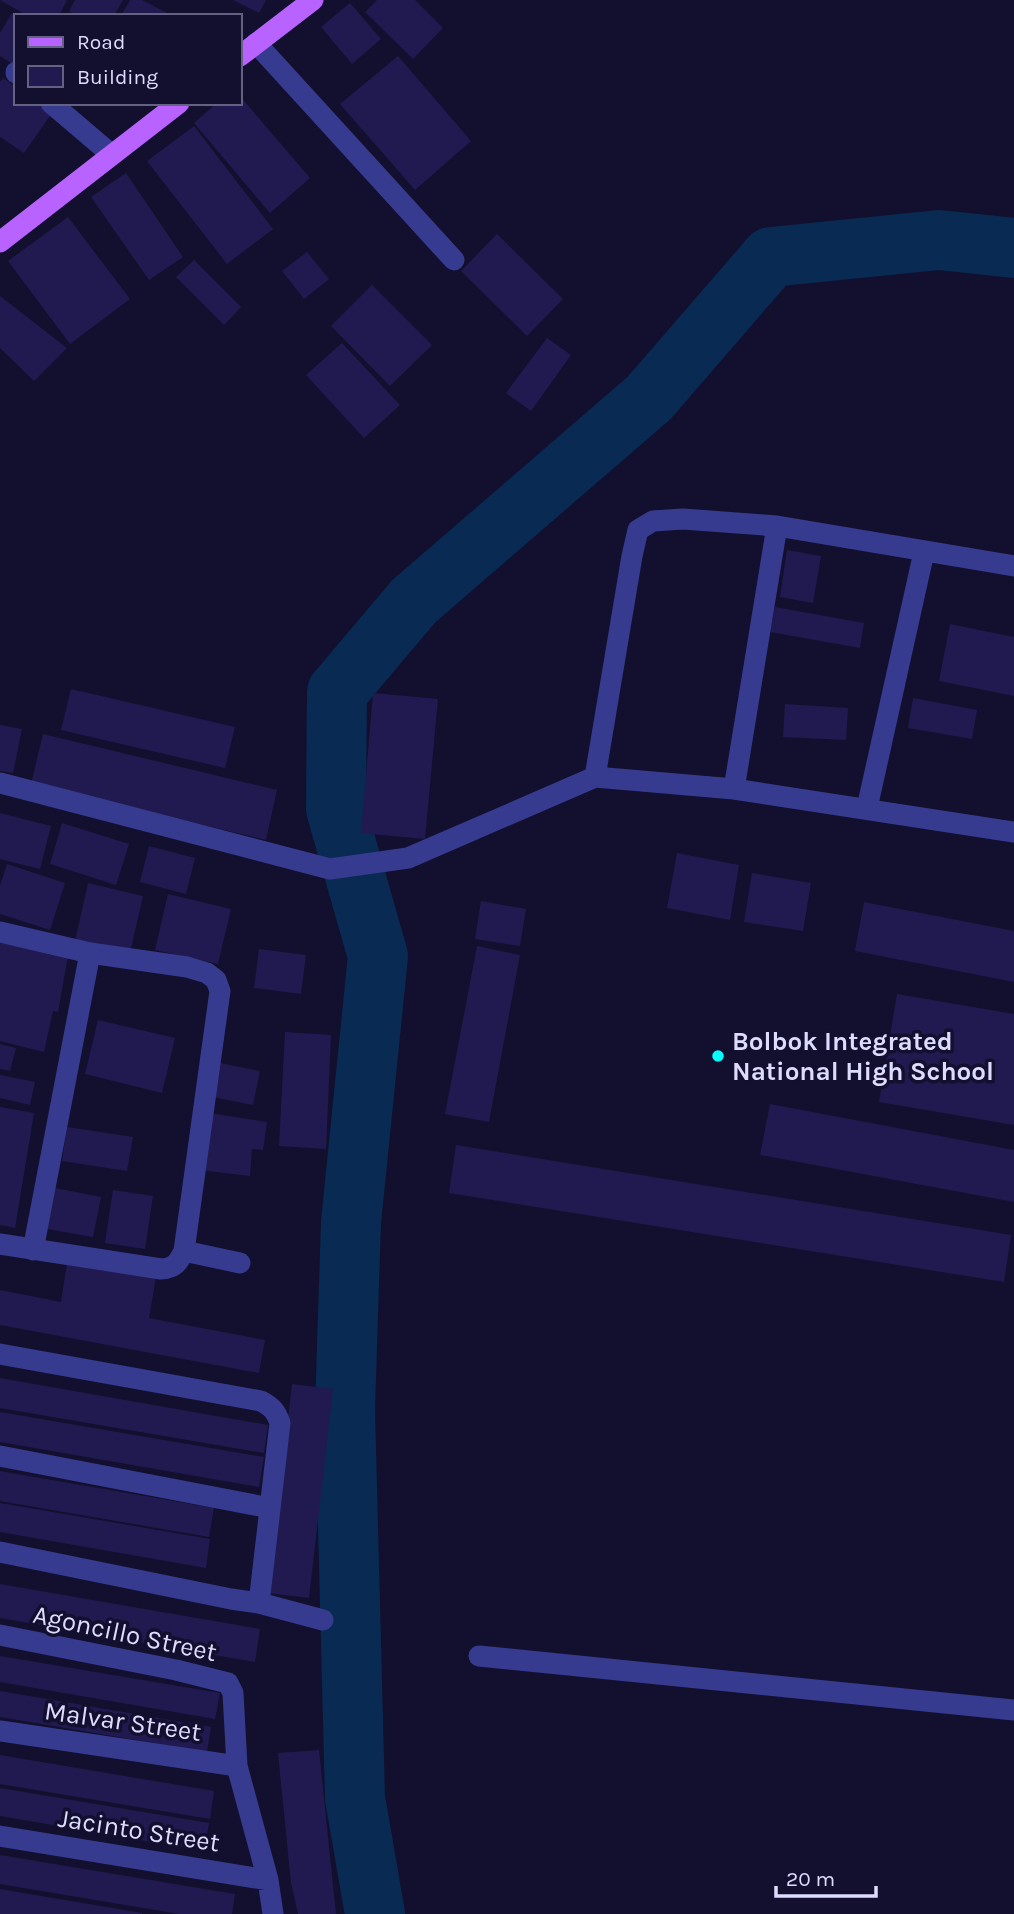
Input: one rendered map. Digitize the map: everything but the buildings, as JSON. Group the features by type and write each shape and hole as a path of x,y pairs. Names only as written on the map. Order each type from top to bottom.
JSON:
{"main road":[{"path":"248,50 313,0"},
{"path":"0,242 176,105"}],"street":[{"path":"248,50 454,260"},
{"path":"53,105 112,155"},
{"path":"595,776 638,530 653,521 683,519 777,526 1014,566"},
{"path":"734,789 777,526"},
{"path":"867,808 923,552"},
{"path":"0,783 330,869 408,858 595,776 734,789 1014,832"},
{"path":"0,932 90,953 187,967 207,973 216,980 220,990 184,1251 178,1263 172,1268 161,1269 0,1244"},
{"path":"33,1250 90,953"},
{"path":"184,1251 240,1263"},
{"path":"0,1354 261,1401 277,1412 280,1423 259,1603"},
{"path":"0,1456 270,1508"},
{"path":"0,1552 259,1603 323,1620"},
{"name":"Agoncillo Street","path":"0,1634 228,1683 233,1693 237,1766"},
{"path":"479,1656 1014,1710"},
{"name":"Malvar Street","path":"0,1731 237,1766"},
{"path":"237,1766 268,1880 273,1914"},
{"name":"Jacinto Street","path":"0,1836 268,1880"}],"waterway":[{"path":"375,1914 355,1798 345,1409 351,1222 378,956 336,809 337,692 414,601 649,398 771,257 939,240 1014,248"}],"place":[{"name":"Bolbok Integrated National High School","path":"718,1056"}]}
